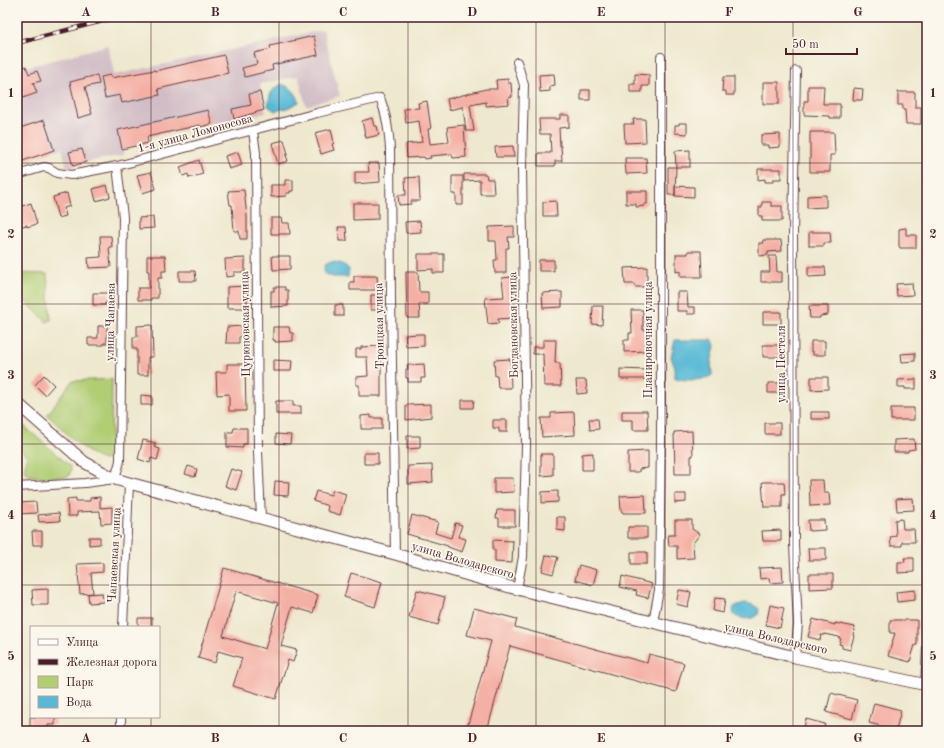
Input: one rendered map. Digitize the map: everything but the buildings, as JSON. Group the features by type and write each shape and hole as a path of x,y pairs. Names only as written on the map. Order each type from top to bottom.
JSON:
{"main road":[{"name":"улица Володарского","path":"17,402 84,462 115,478 129,483 395,554 517,589 794,656 926,685"}],"street":[{"name":"Планировочная улица","path":"653,622 659,590 661,434 661,57"},
{"name":"Богдановская улица","path":"517,62 524,85 522,168 526,446 523,557 517,589"},
{"name":"улица Пестеля","path":"794,656 798,624 794,545 793,242 796,71"},
{"name":"1-я улица Ломоносова","path":"17,175 44,166 57,172 71,175 117,166 317,113 380,98"},
{"name":"Троицкая улица","path":"380,98 388,126 390,149 395,554"},
{"name":"Цурюповская улица","path":"253,131 256,153 258,452 261,518"},
{"name":"улица Чапаева","path":"115,478 120,462 123,217 117,166"},
{"path":"17,487 85,483 115,478"},
{"name":"Чапаевская улица","path":"123,626 129,483"},
{"path":"926,685 927,648"},
{"path":"121,718 121,731"}],"shaded area":[{"path":"323,30 340,96 306,106 298,76 260,84 266,113 147,137 148,143 123,149 124,155 86,162 67,168 62,148 17,163 17,70 108,45 114,75"}],"green space":[{"path":"17,273 47,274 51,320 47,322 17,294"},
{"path":"112,379 111,450 110,456 105,460 98,458 83,448 47,415 72,381"},
{"path":"17,420 70,466 71,470 69,476 38,477 32,476 25,472 24,469 27,457 17,446"}],"water":[{"path":"282,84 293,91 299,102 287,108 275,111 268,106 269,98 273,90"},
{"path":"331,262 346,266 349,270 348,277 333,277 325,274 325,265"},
{"path":"675,340 713,340 715,346 711,363 712,375 694,380 675,378 675,368 671,357"},
{"path":"745,603 758,608 758,615 746,619 734,615 733,609 735,606"}],"railway":[{"path":"17,43 118,17"}]}
